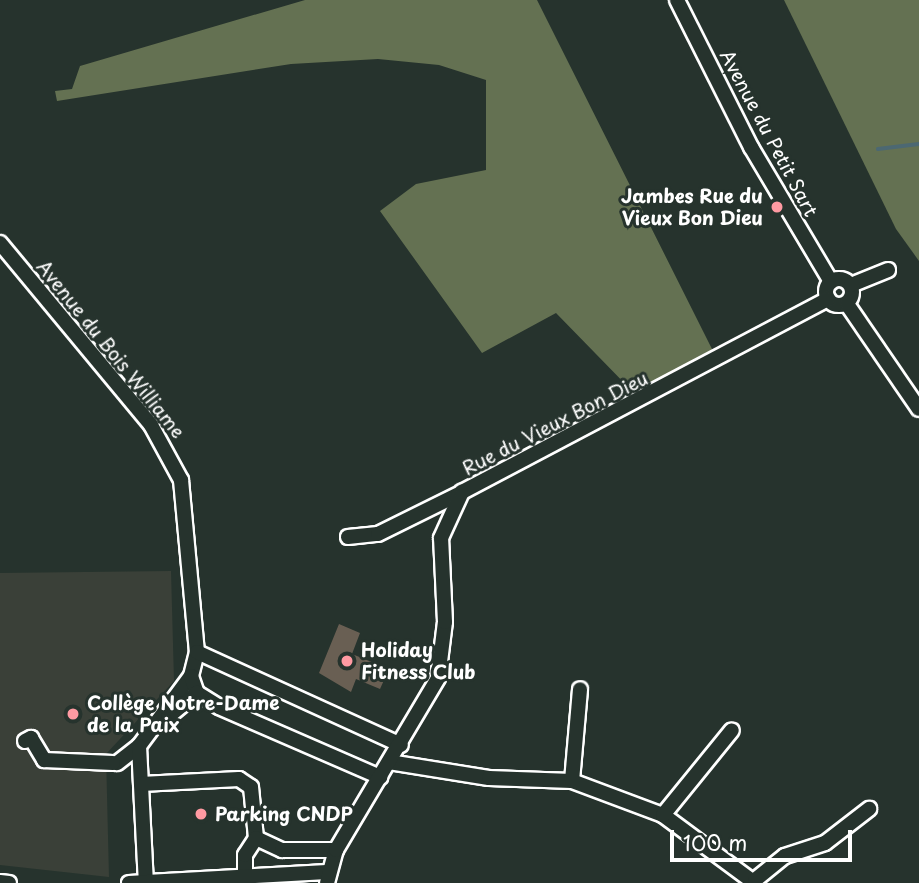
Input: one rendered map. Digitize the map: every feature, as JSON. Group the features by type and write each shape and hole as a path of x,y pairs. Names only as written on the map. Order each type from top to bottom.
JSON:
{"street":[{"name":"Avenue du Petit Sart","path":"677,0 751,148 831,282"},
{"name":"Avenue du Bois Williame","path":"0,243 174,460 185,502 197,652 191,676"},
{"path":"888,270 851,285 831,282 828,299 847,304 919,409"},
{"path":"847,304 851,285"},
{"name":"Rue du Vieux Bon Dieu","path":"380,778 438,678 445,622 441,538 462,492 828,299"},
{"path":"348,537 378,534 462,492"},
{"path":"197,652 401,745"},
{"path":"129,883 245,877 327,878 336,850 380,778 197,692 191,676"},
{"path":"25,741 31,738 44,760 115,763 139,746 191,676"},
{"path":"572,781 580,689"},
{"path":"140,762 174,710 197,692"},
{"path":"663,815 732,730"},
{"path":"139,746 146,882"},
{"path":"389,762 489,778 572,781 663,815 755,882 785,856 825,843 869,808"},
{"path":"141,784 246,781 256,838 245,855 245,877"},
{"path":"256,838 282,850 336,850"},
{"path":"0,882 9,883"}],"shaded area":[{"name":"Collège Notre-Dame de la Paix","path":"171,571 174,681 106,754 109,877 0,865 0,573"}],"green space":[{"path":"305,0 537,0 714,353 634,393 556,313 482,353 380,211 416,184 486,170 486,80 439,65 378,59 291,64 57,101 55,91 72,89 80,66"},
{"path":"784,0 919,0 919,261 896,229"}],"building":[{"name":"Holiday Fitness Club","path":"339,624 360,633 352,654 389,669 380,689 356,679 351,692 319,673"}],"waterway":[{"path":"878,149 919,144"}],"place":[{"name":"Jambes Rue du Vieux Bon Dieu","path":"777,207"},
{"name":"Holiday Fitness Club","path":"347,661"},
{"name":"Collège Notre-Dame de la Paix","path":"73,714"},
{"name":"Parking CNDP","path":"201,814"}]}
